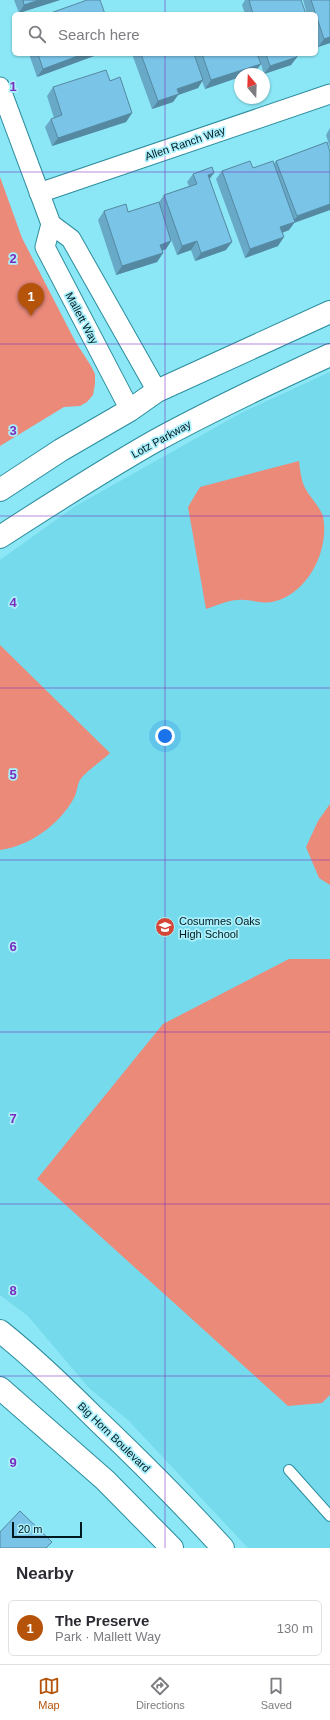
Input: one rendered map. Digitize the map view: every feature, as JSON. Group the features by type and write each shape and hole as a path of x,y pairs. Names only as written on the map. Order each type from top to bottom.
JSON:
{"street":[{"path":"0,87 51,224 70,239 157,391"},
{"name":"Allen Ranch Way","path":"39,193 330,94"},
{"name":"Mallett Way","path":"51,224 45,248 130,410"},
{"path":"0,490 61,450 130,410 157,391 330,312"},
{"name":"Lotz Parkway","path":"0,537 82,484 156,441 270,382 330,355"},
{"name":"Big Horn Boulevard","path":"0,1331 31,1357 131,1453 223,1548"},
{"path":"0,1388 105,1480 172,1548"}],"lane":[{"path":"289,1470 330,1516"}],"shaded area":[{"path":"0,177 22,238 75,341 95,374 95,384 93,395 87,402 80,406 64,407 0,446"},
{"name":"Cosumnes Oaks High School","path":"330,372 330,1548 248,1548 128,1420 89,1388 28,1316 0,1295 0,560 74,507 241,413"},
{"path":"299,461 305,488 323,516 323,543 313,570 296,591 285,598 272,602 234,600 206,609 188,507 200,487"},
{"path":"0,645 110,753 82,777 75,796 68,808 52,825 33,839 11,848 0,850"},
{"path":"330,804 330,885 319,878 306,847 318,821"},
{"path":"289,959 330,959 330,1395 322,1403 288,1406 37,1179 163,1024"}],"building":[{"path":"23,0 39,0 24,5"},
{"path":"87,0 100,0 104,12 54,12"},
{"path":"249,0 301,0 305,12 252,12"},
{"path":"311,0 330,0 330,37 324,39 318,21 318,12 315,12"},
{"path":"39,56 78,56 43,69"},
{"path":"142,56 195,56 203,80 177,89 179,94 158,101"},
{"path":"203,56 258,56 261,64 248,68 234,68 234,73 211,80"},
{"path":"267,56 297,56 297,57 270,66"},
{"path":"106,70 110,81 120,77 132,113 58,138 51,119 62,115 53,87"},
{"path":"327,142 330,152 330,204 297,216 276,161"},
{"path":"250,161 253,168 273,161 295,222 280,227 284,237 250,249 222,171"},
{"path":"212,167 214,173 208,175 232,242 201,253 197,241 182,246 164,195 197,184 193,174"},
{"path":"159,202 171,241 160,245 163,253 122,266 104,211 126,204 128,212"},
{"path":"20,1511 52,1542 46,1548 0,1548 0,1532"}],"place":[{"name":"The Preserve","path":"31,316"},
{"name":"Cosumnes Oaks High School","path":"165,927"}]}
